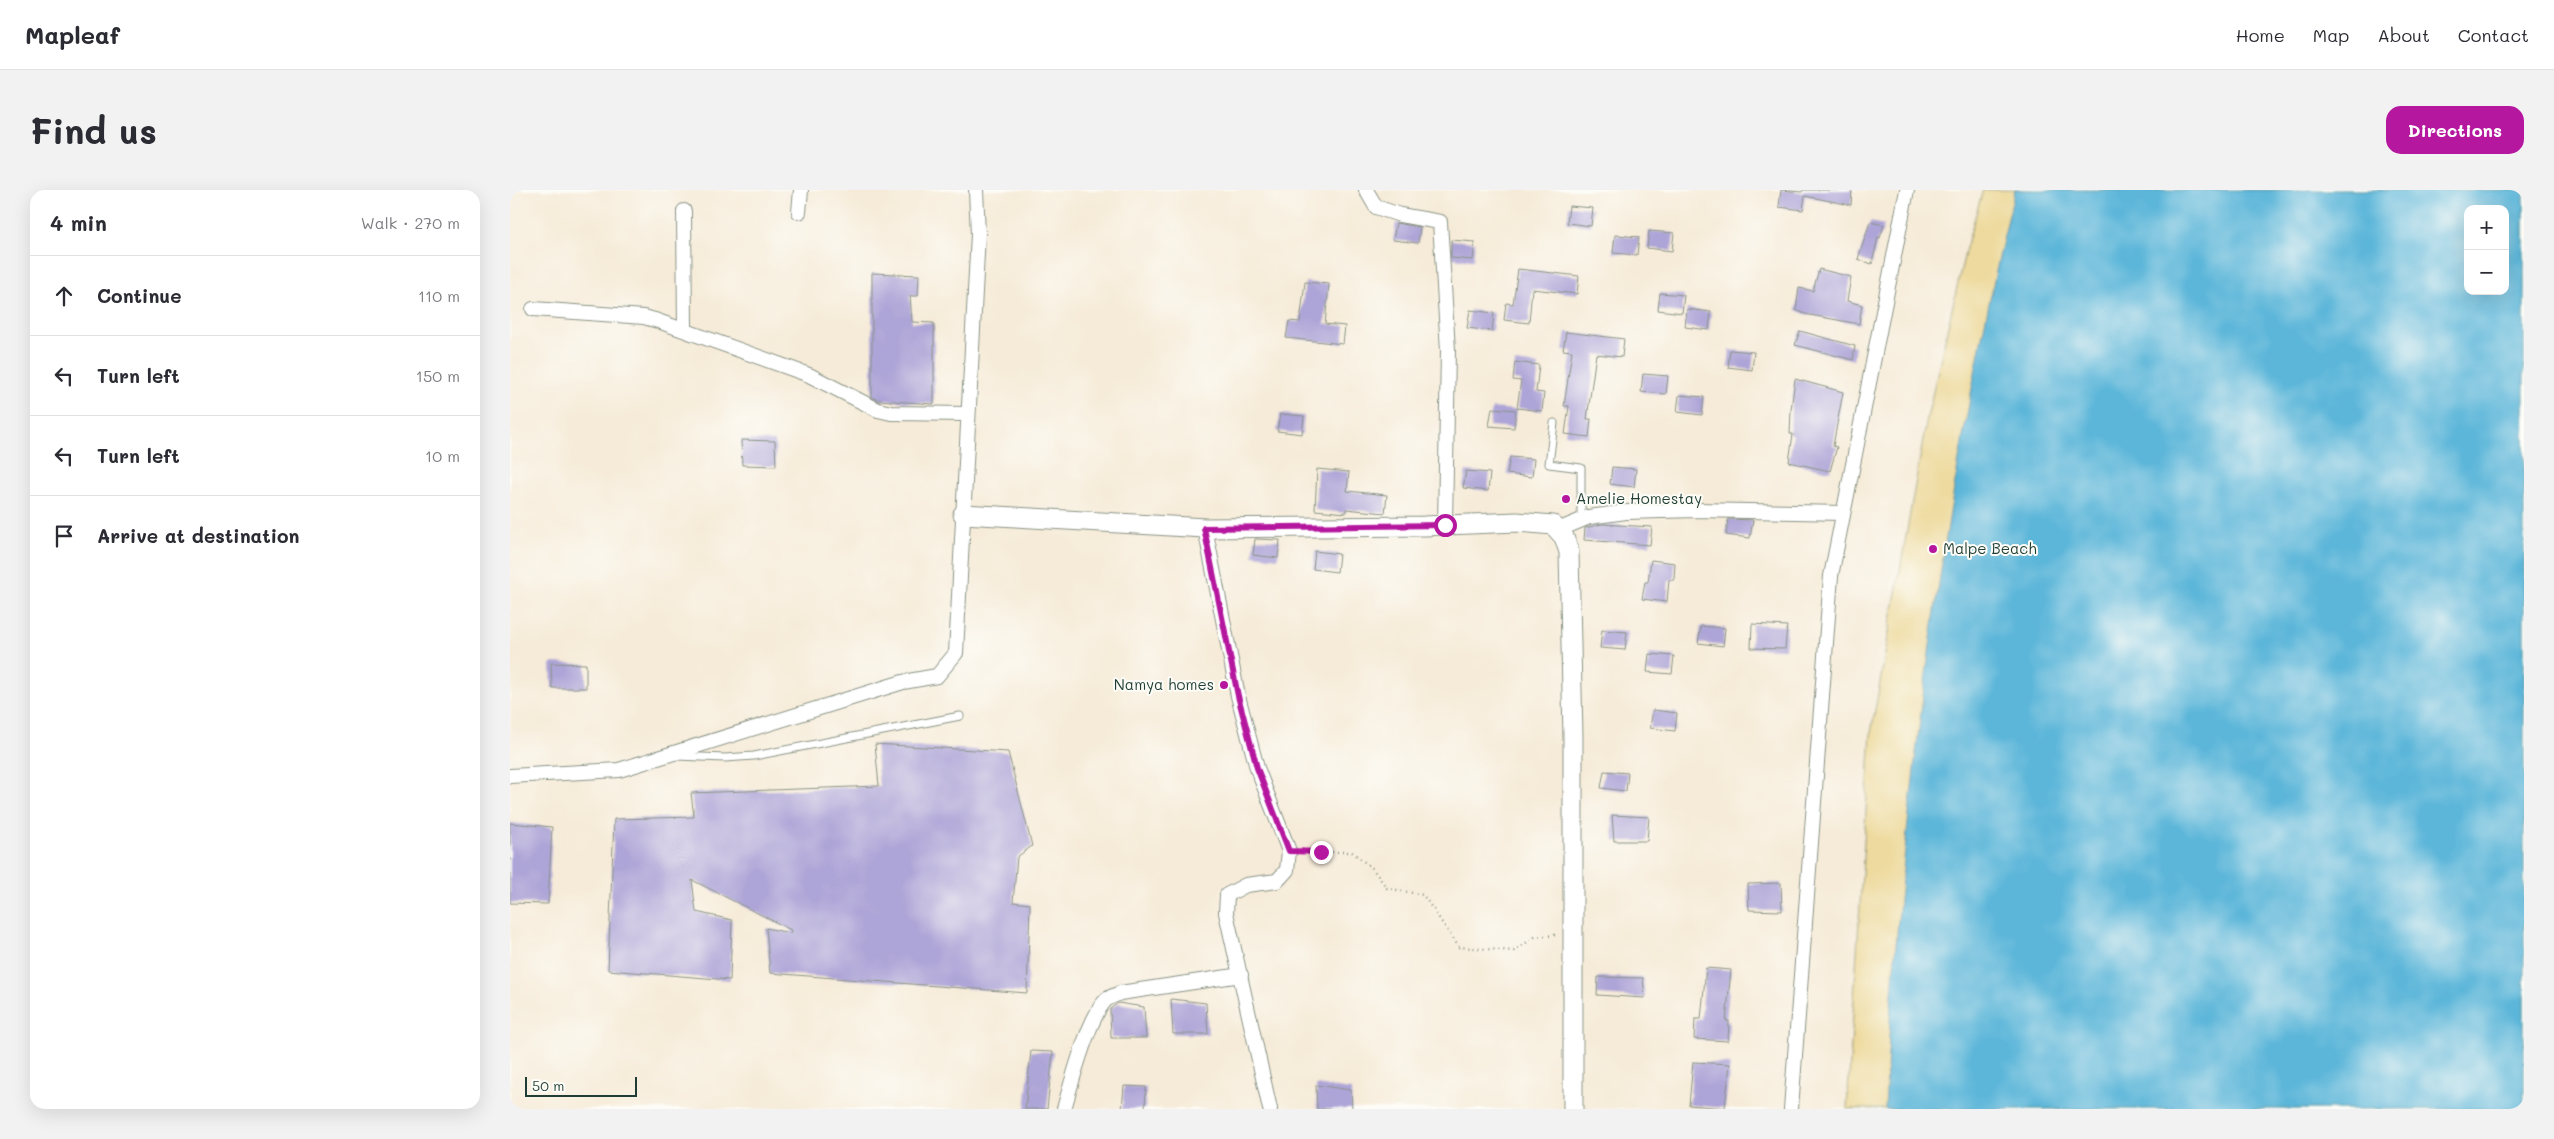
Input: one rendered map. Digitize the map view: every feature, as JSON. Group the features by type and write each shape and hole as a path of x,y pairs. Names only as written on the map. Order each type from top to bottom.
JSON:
{"street":[{"path":"799,212 801,190"},
{"path":"510,776 619,770 903,682 937,676 956,653 978,234 976,190"},
{"path":"1366,190 1376,207 1400,215 1440,222 1448,350 1445,525"},
{"path":"1791,1109 1831,576 1907,190"},
{"path":"684,212 685,330"},
{"path":"533,309 644,317 809,375 878,410 891,413 968,414"},
{"path":"1558,530 1580,521 1626,512 1678,510 1843,513"},
{"path":"963,514 1204,528 1445,525 1517,522 1553,525 1564,537 1569,552 1573,738 1573,1109"},
{"path":"1204,528 1238,696 1257,768 1289,851 1287,870 1277,880 1246,885 1227,895 1226,913 1270,1109"},
{"path":"1064,1109 1077,1063 1097,1013 1106,999 1120,993 1241,975"}],"lane":[{"path":"1554,423 1549,464 1581,468 1580,521"},
{"path":"666,756 725,758 754,756 960,716"}],"path":[{"path":"1289,851 1352,852 1372,868 1387,888 1423,895 1459,947 1514,951 1534,937 1573,934"}],"sand":[{"name":"Malpe Beach","path":"1983,190 2034,190 1902,1109 1847,1109 1871,733 1927,418 1966,248"}],"water":[{"path":"2015,190 2524,190 2524,1109 1885,1109 1899,906 1922,704 1950,510 1986,318"}],"building":[{"path":"1781,190 1802,192 1803,190 1852,190 1851,205 1805,196 1803,210 1779,207"},
{"path":"1569,206 1593,208 1591,226 1567,223"},
{"path":"1870,222 1884,225 1880,238 1878,237 1872,264 1858,259"},
{"path":"1396,223 1420,227 1418,243 1393,240"},
{"path":"1649,231 1674,233 1672,251 1647,248"},
{"path":"1615,235 1639,237 1637,255 1613,253"},
{"path":"1451,240 1475,242 1473,260 1451,258"},
{"path":"1518,269 1579,276 1577,294 1532,289 1529,323 1504,320 1506,303 1513,304"},
{"path":"1819,269 1851,277 1847,301 1862,305 1859,324 1805,314 1796,310 1799,288 1813,291"},
{"path":"872,273 919,275 918,296 910,296 912,322 934,323 934,404 878,400 872,397"},
{"path":"1305,282 1329,284 1325,324 1345,326 1343,344 1286,338 1289,321 1300,322"},
{"path":"1660,293 1684,295 1682,313 1658,310"},
{"path":"1687,309 1711,312 1709,330 1685,327"},
{"path":"1470,310 1494,313 1492,331 1467,328"},
{"path":"1800,331 1855,346 1853,360 1795,345"},
{"path":"1566,332 1624,339 1622,357 1596,354 1587,419 1591,419 1589,437 1565,434 1569,406 1564,406 1572,351 1563,350"},
{"path":"1730,350 1754,352 1752,370 1728,367"},
{"path":"1515,362 1539,365 1536,392 1544,393 1542,411 1517,408 1521,381 1513,380"},
{"path":"1643,374 1668,376 1666,394 1641,392"},
{"path":"1795,379 1843,392 1833,446 1837,447 1830,471 1789,462 1793,434 1790,434"},
{"path":"1679,395 1704,397 1702,415 1677,412"},
{"path":"1492,408 1516,410 1514,428 1489,426"},
{"path":"1280,414 1304,416 1302,434 1277,431"},
{"path":"741,440 775,441 776,466 742,465"},
{"path":"1510,457 1534,459 1532,477 1507,474"},
{"path":"1612,467 1636,469 1634,487 1610,484"},
{"path":"1317,469 1349,472 1347,491 1387,495 1385,513 1346,509 1346,513 1315,510"},
{"path":"1466,471 1490,473 1488,491 1463,488"},
{"path":"1728,519 1753,520 1750,538 1726,535"},
{"path":"1602,524 1652,527 1650,545 1584,540 1585,528"},
{"path":"1255,539 1280,540 1278,558 1253,555"},
{"path":"1315,551 1339,554 1337,572 1313,569"},
{"path":"1651,560 1675,563 1674,580 1669,580 1667,602 1642,599 1645,582 1648,582"},
{"path":"1752,624 1787,626 1785,649 1751,648"},
{"path":"1701,626 1725,628 1723,646 1698,643"},
{"path":"1602,630 1627,632 1625,650 1600,648"},
{"path":"1649,654 1674,656 1672,674 1647,672"},
{"path":"551,663 586,664 586,688 552,688"},
{"path":"1653,710 1677,713 1675,731 1650,728"},
{"path":"875,744 1008,752 1032,846 1017,857 1013,902 1030,904 1027,993 770,973 766,928 790,933 791,930 692,880 696,912 732,920 730,980 608,970 614,819 694,817 691,793 879,786"},
{"path":"1604,771 1628,773 1626,791 1601,788"},
{"path":"1612,815 1649,817 1647,841 1614,841"},
{"path":"510,823 552,827 548,904 510,903"},
{"path":"1781,883 1782,911 1749,910 1748,884"},
{"path":"1706,968 1731,970 1726,1021 1729,1021 1728,1041 1694,1039 1695,1019 1701,1019"},
{"path":"1598,977 1643,978 1645,998 1597,995"},
{"path":"1171,999 1206,1003 1208,1034 1173,1034"},
{"path":"1118,1003 1144,1007 1146,1038 1111,1038 1110,1009"},
{"path":"1031,1051 1053,1052 1047,1109 1025,1109"},
{"path":"1693,1062 1730,1064 1725,1108 1689,1105"},
{"path":"1316,1085 1351,1090 1352,1109 1317,1109"},
{"path":"1124,1086 1146,1087 1145,1109 1122,1109"}],"place":[{"name":"Amelie Homestay","path":"1566,499"},
{"name":"Malpe Beach","path":"1933,549"},
{"name":"Namya homes","path":"1224,685"}],"route":[{"path":"1321,852 1289,851 1257,768 1238,696 1204,528 1445,525"}]}
